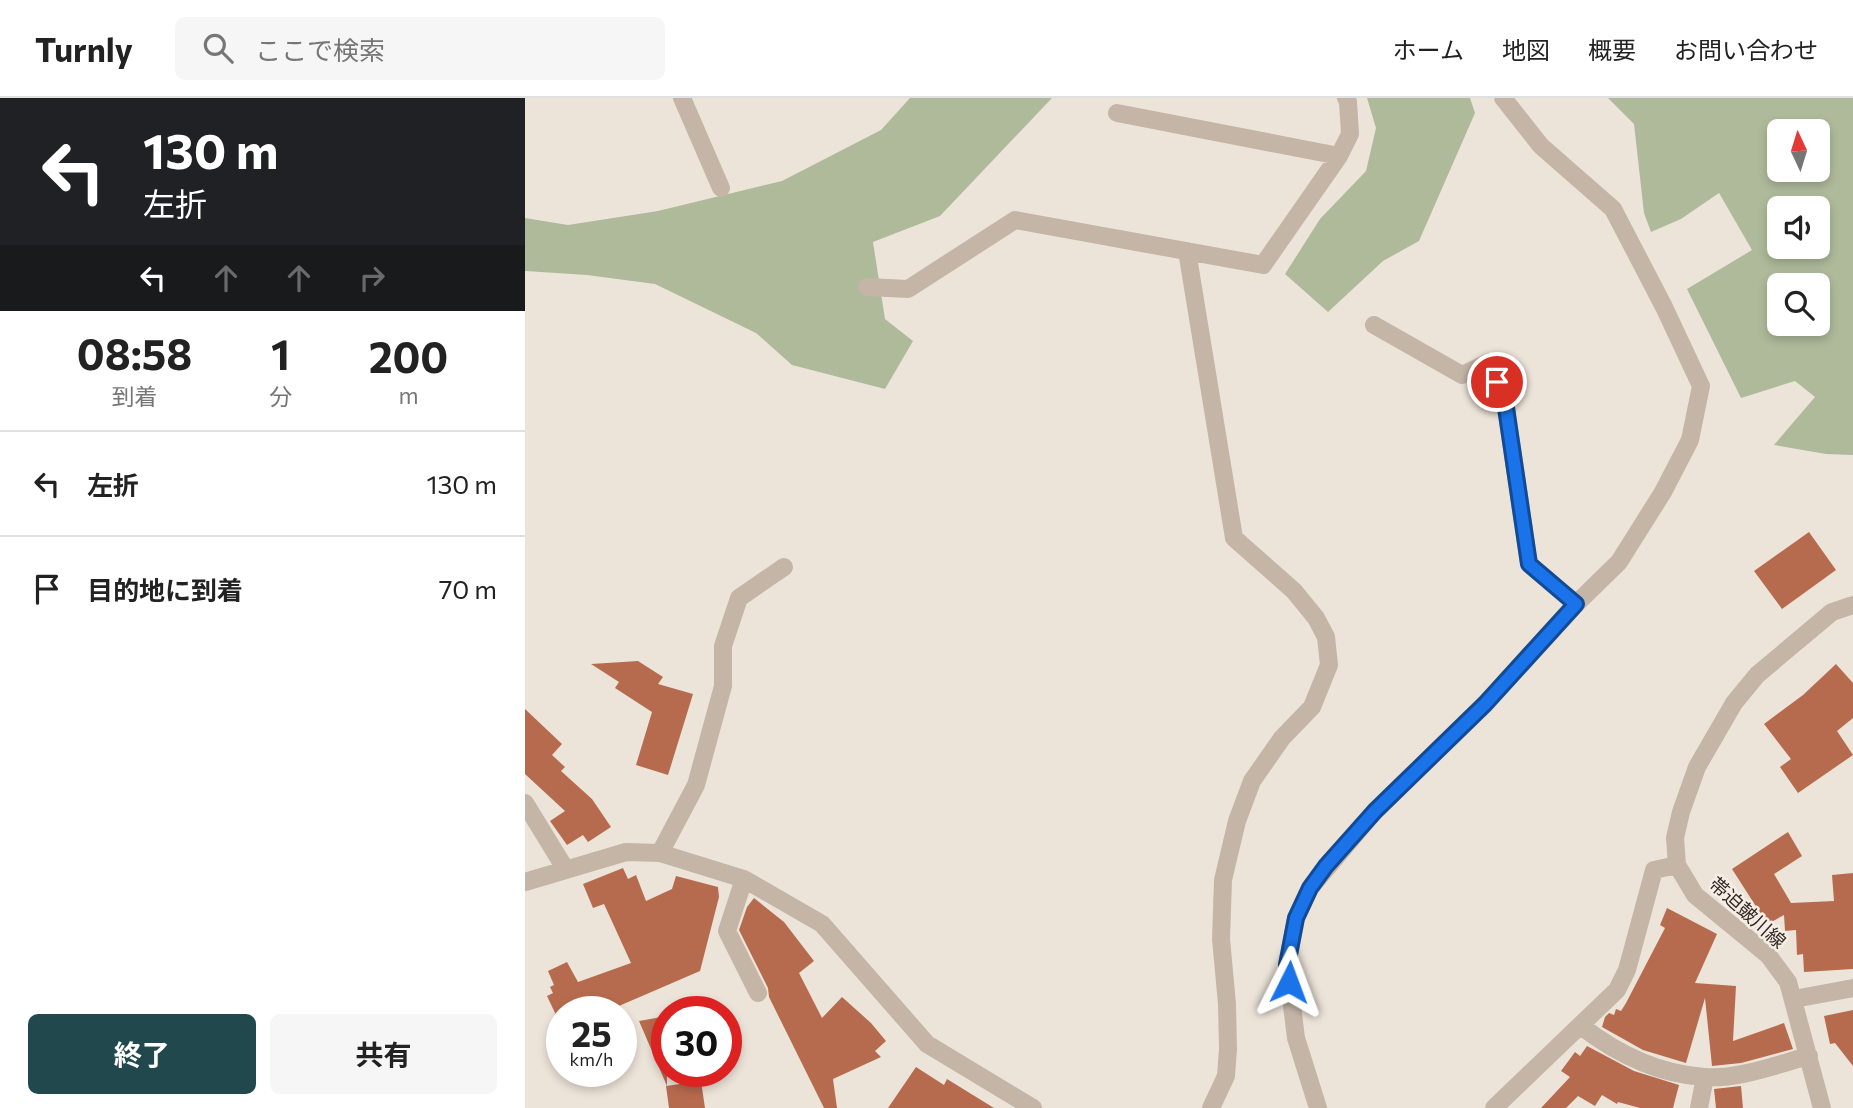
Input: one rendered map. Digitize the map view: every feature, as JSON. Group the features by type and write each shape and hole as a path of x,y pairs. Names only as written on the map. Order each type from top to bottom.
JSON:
{"street":[{"path":"682,98 721,188"},
{"path":"867,287 908,289 1015,220 1263,265 1339,156 1350,134 1346,98"},
{"path":"1318,1108 1296,1038 1287,965 1296,918 1310,888 1375,811 1485,704 1576,604 1619,562 1663,492 1691,440 1701,386 1613,209 1541,146 1503,98"},
{"path":"1117,113 1339,156"},
{"path":"1187,251 1234,538 1294,591 1316,618 1326,637 1329,665 1312,707 1282,738 1252,780 1237,821 1223,880 1221,940 1227,1004 1226,1076 1211,1108"},
{"path":"1374,325 1461,375 1489,362 1505,401 1529,564 1576,604"},
{"path":"660,853 696,785 723,686 723,646 739,598 783,567"},
{"path":"1494,1108 1617,990 1627,970 1654,870 1677,865 1675,838 1681,812 1697,767 1734,704 1757,675 1832,612 1853,606"},
{"path":"525,803 566,870"},
{"path":"525,882 626,852 660,853 744,878 822,924 927,1044 1033,1108"},
{"name":"帯迫皷川線","path":"1677,865 1695,895 1768,955 1788,982 1822,1108"},
{"path":"744,878 727,931 758,993"},
{"path":"1794,999 1853,988"},
{"path":"1581,1026 1608,1046 1650,1065 1705,1077 1745,1073 1809,1055"},
{"path":"1699,1108 1705,1077"}],"green space":[{"path":"910,98 1052,98 940,216 873,242 885,319 913,341 885,389 792,365 756,333 655,284 587,275 525,271 525,218 568,225 658,211 782,181 881,130"},
{"path":"1367,98 1470,98 1475,113 1419,241 1383,261 1328,312 1285,274 1320,219 1366,171 1376,128"},
{"path":"1608,98 1853,98 1853,455 1826,454 1774,445 1815,397 1795,381 1741,398 1687,289 1752,250 1719,193 1681,219 1651,232 1644,213 1634,124"}],"building":[{"path":"1809,532 1836,570 1782,609 1754,571"},
{"path":"638,661 663,677 658,684 693,694 668,775 636,765 652,712 615,688 619,682 591,664"},
{"path":"1836,664 1853,683 1853,718 1837,731 1853,755 1798,793 1780,767 1791,759 1764,724 1803,695"},
{"path":"525,709 562,744 552,755 565,767 561,771 592,799 611,827 588,842 583,835 567,845 550,821 565,811 525,774"},
{"path":"1788,832 1802,856 1774,874 1791,903 1834,901 1832,875 1853,873 1853,969 1804,972 1803,954 1797,955 1796,930 1785,931 1784,915 1757,930 1748,913 1757,908 1732,869"},
{"path":"623,868 628,879 636,875 646,901 672,889 676,876 718,887 719,897 700,971 637,998 637,996 547,996 553,993 550,987 554,985 548,971 567,962 578,982 631,963 604,904 593,908 583,884"},
{"path":"754,898 784,922 814,961 799,973 822,1018 842,997 871,1023 886,1041 875,1051 881,1057 833,1079 837,1108 824,1108 739,930 747,907"},
{"path":"1667,908 1717,934 1695,983 1736,986 1733,1041 1784,1023 1793,1049 1741,1063 1712,1066 1705,998 1686,1063 1643,1050 1602,1027 1609,1013 1614,1015 1616,1009 1621,1011 1626,1003 1665,928 1660,925"},
{"path":"1853,1010 1853,1066 1835,1043 1830,1044 1824,1016"},
{"path":"651,1019 651,1049 639,1021"},
{"path":"1587,1046 1634,1071 1679,1085 1673,1108 1640,1108 1618,1102 1617,1104 1602,1095 1595,1106 1578,1096 1566,1108 1541,1108 1570,1077 1561,1071 1575,1052 1580,1056"},
{"path":"916,1067 944,1085 947,1079 994,1108 888,1108"},
{"path":"1741,1086 1743,1108 1716,1108 1714,1089"},
{"path":"666,1087 702,1087 705,1108 669,1108"}],"route":[{"path":"1289,982 1287,965 1296,918 1310,888 1326,866 1375,811 1485,704 1576,604 1529,564 1505,401 1497,382"}]}
